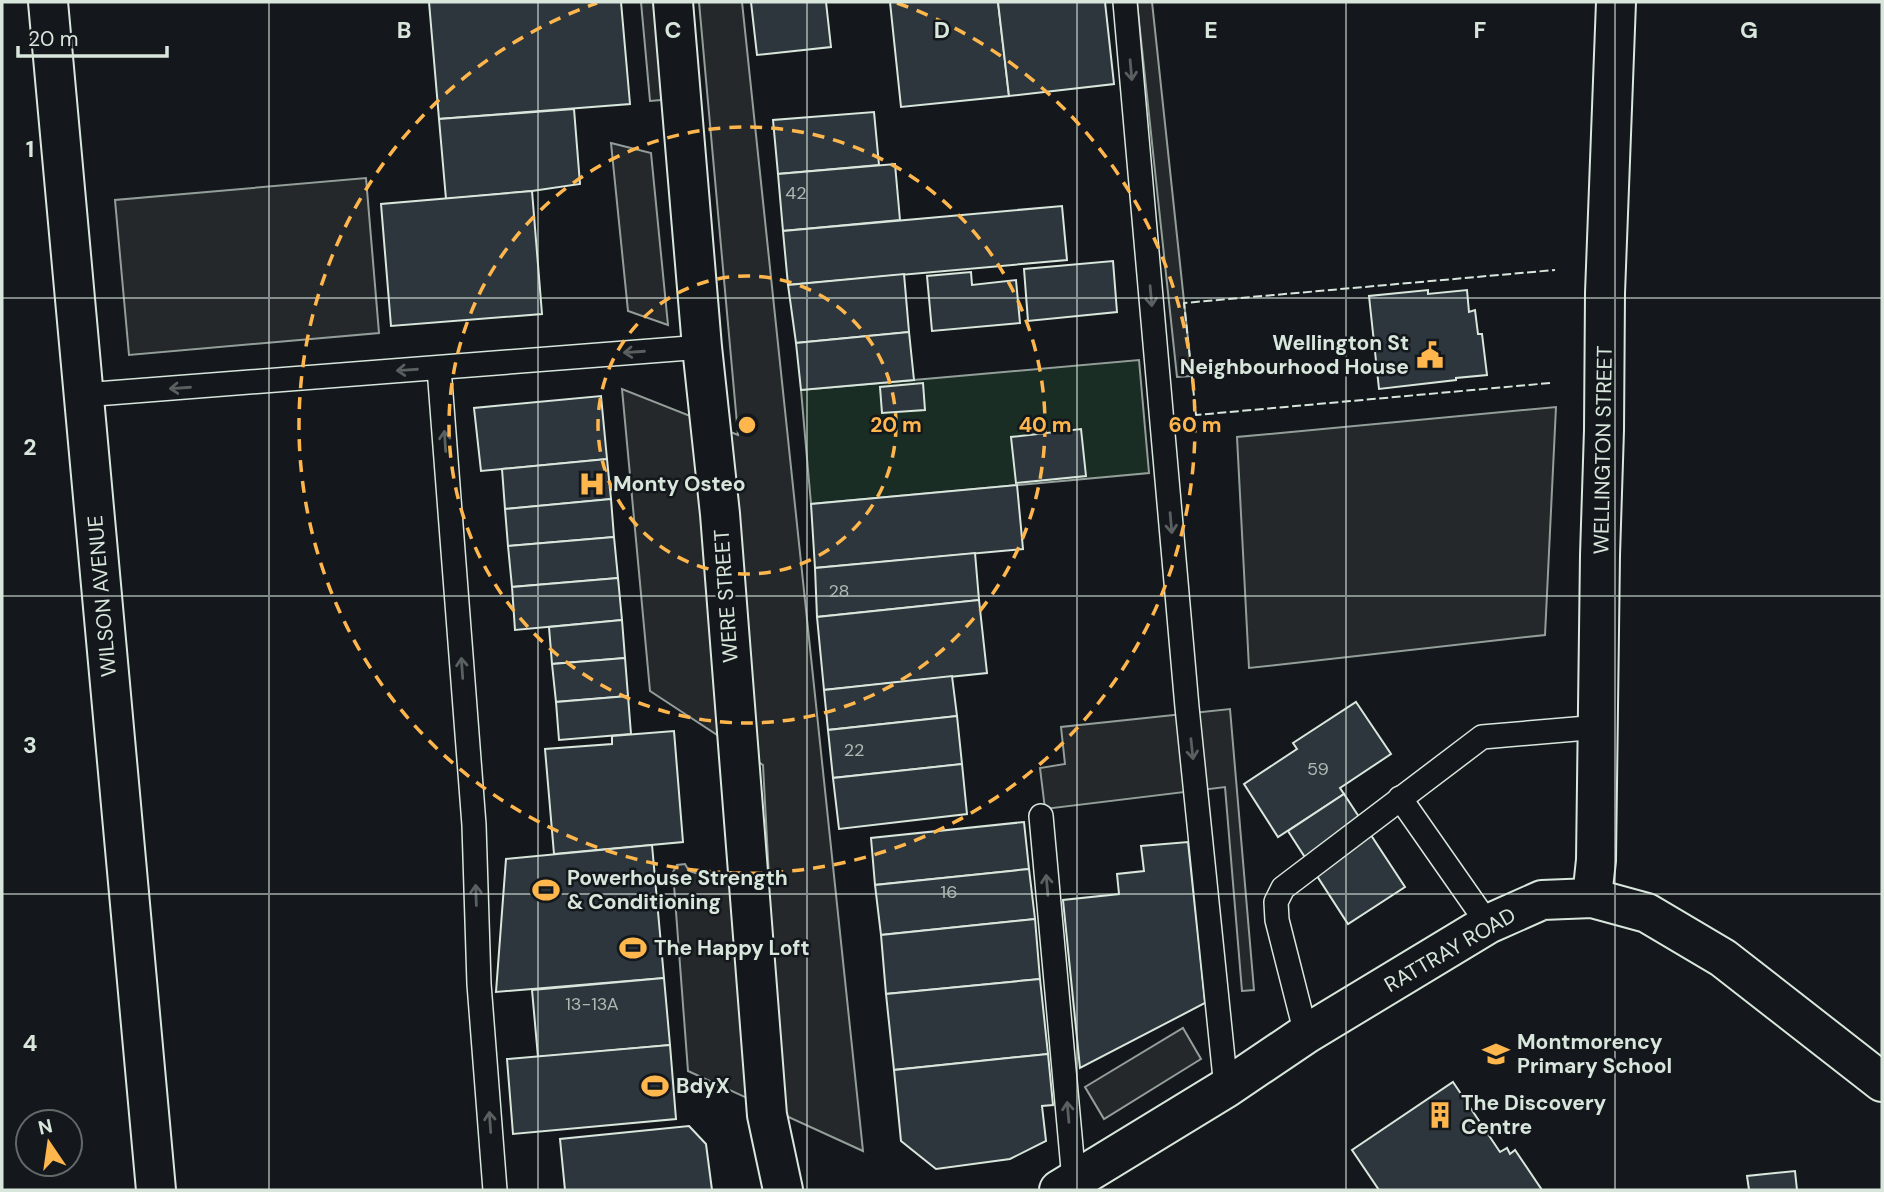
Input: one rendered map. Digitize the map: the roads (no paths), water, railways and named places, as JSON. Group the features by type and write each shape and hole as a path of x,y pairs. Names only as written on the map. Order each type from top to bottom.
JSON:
{"street":[{"name":"WILSON AVENUE","path":"48,2 156,1190"},
{"name":"WERE STREET","path":"673,2 702,347 720,514 767,1115 783,1190"},
{"name":"WELLINGTON STREET","path":"1592,898 1599,727 1605,293 1616,2"},
{"name":"RATTRAY ROAD","path":"1066,1185 1226,1088 1306,1034 1488,924 1542,900 1592,898 1647,913 1724,958 1882,1082"}],"lane":[{"path":"1125,2 1186,694 1226,1088"},
{"path":"83,395 702,347"},
{"path":"439,368 474,825 479,984 495,1190"},
{"path":"1306,1034 1276,920 1276,902 1283,888 1482,737 1599,727"},
{"path":"1401,799 1488,924"},
{"path":"1041,816 1066,1185"}],"place":[{"name":"Wellington St Neighbourhood House","path":"1430,355"},
{"name":"Monty Osteo","path":"592,484"},
{"name":"Powerhouse Strength & Conditioning","path":"546,890"},
{"name":"The Happy Loft","path":"633,948"},
{"name":"Montmorency Primary School","path":"1496,1054"},
{"name":"BdyX","path":"655,1086"},
{"name":"The Discovery Centre","path":"1440,1115"}]}
